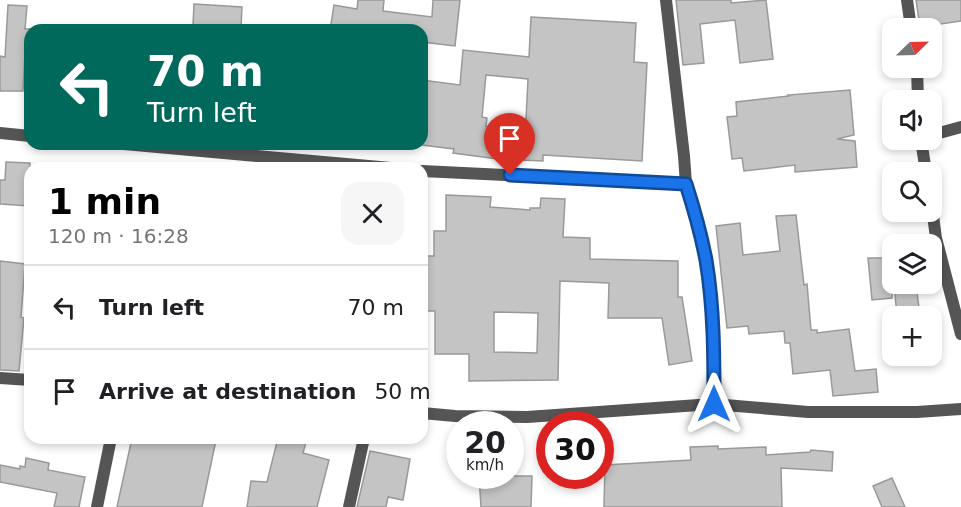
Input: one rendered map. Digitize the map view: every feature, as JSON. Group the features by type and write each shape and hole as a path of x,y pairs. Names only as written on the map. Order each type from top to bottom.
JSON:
{"street":[{"path":"666,0 686,184 697,219 706,261 713,326 714,404"},
{"path":"907,0 910,18"},
{"path":"942,132 961,127"},
{"path":"0,133 24,135"},
{"path":"191,150 324,162"},
{"path":"428,171 686,184"},
{"path":"934,222 961,333"},
{"path":"0,378 24,380"},
{"path":"428,412 527,417 714,404 808,412 917,412 961,409"},
{"path":"97,507 110,444"},
{"path":"349,507 363,444"}],"building":[{"path":"358,0 384,0 383,11 432,17 433,0 460,0 455,46 428,43 428,24 331,24 334,5 357,9"},
{"path":"676,0 731,0 731,3 766,0 773,59 740,63 735,20 700,24 704,63 683,65"},
{"path":"916,0 961,0 961,21 942,24 942,18 919,18"},
{"path":"194,4 242,7 241,24 193,24"},
{"path":"8,5 27,6 24,24 23,91 0,91 0,56 5,57"},
{"path":"531,17 636,23 634,62 647,63 642,161 543,155 543,161 498,159 453,153 454,149 428,146 428,81 460,85 463,50 529,57","holes":["486,75 528,79 526,119 523,119 523,129 486,126 487,118 482,117"]},
{"path":"850,90 854,135 837,139 855,141 857,167 795,172 795,165 744,171 742,158 732,159 727,117 737,116 736,102"},
{"path":"6,162 24,163 24,206 0,204 0,180 5,180"},
{"path":"446,195 491,197 490,207 530,210 530,208 540,208 541,198 565,199 563,237 590,238 590,259 678,261 678,297 682,297 692,361 669,365 662,318 608,318 609,283 560,281 558,380 469,381 469,354 435,354 435,311 428,311 428,256 434,256 434,231 446,231","holes":["494,312 538,313 537,353 494,352"]},
{"path":"796,215 804,285 807,284 811,330 817,330 817,333 849,329 855,371 876,369 878,392 833,396 830,370 793,374 790,343 785,343 784,331 749,334 748,326 727,328 716,226 740,223 743,255 780,251 776,216"},
{"path":"868,258 882,258 882,294 892,294 892,298 872,300"},
{"path":"0,261 24,264 21,317 24,318 19,371 0,370"},
{"path":"895,294 917,294 919,306 896,306"},
{"path":"131,444 215,444 202,507 117,507"},
{"path":"276,444 305,444 303,453 329,460 317,507 247,507 251,481 267,482"},
{"path":"718,446 718,449 766,447 766,455 810,452 811,450 833,452 832,471 781,468 782,507 604,507 604,489 614,489 614,464 691,460 690,447"},
{"path":"370,451 410,459 403,500 388,497 386,507 357,507"},
{"path":"26,458 49,463 48,470 85,477 79,507 54,507 57,493 0,482 0,465 20,469 20,466 25,467"},
{"path":"524,476 532,476 531,507 481,507 480,489 524,489"},
{"path":"892,478 905,507 882,507 873,486"}],"route":[{"path":"510,175 686,184 697,219 706,261 713,326 714,404"}]}
